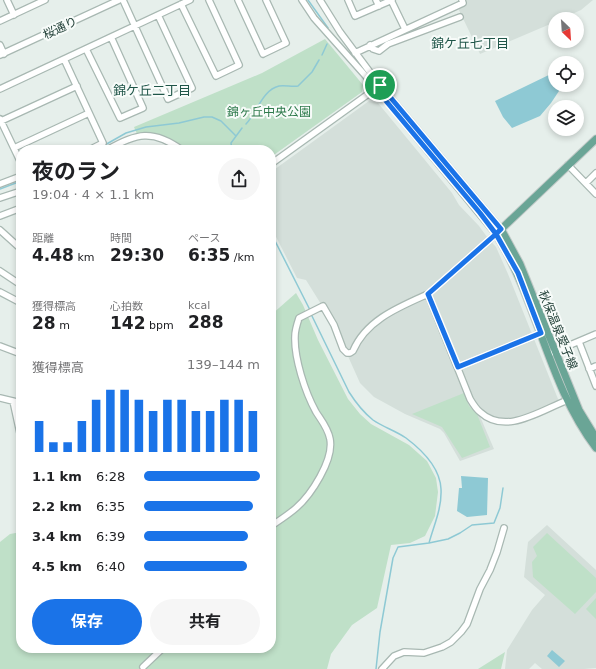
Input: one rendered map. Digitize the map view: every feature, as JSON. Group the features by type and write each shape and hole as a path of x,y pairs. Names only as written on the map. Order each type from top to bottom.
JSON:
{"main road":[{"path":"499,231 596,139"},
{"name":"秋保温泉愛子線","path":"499,231 518,273 541,333 552,353 578,410 596,438"},
{"name":"秋保温泉愛子線","path":"499,231 520,264 568,400 580,426 596,448"}],"street":[{"path":"7,0 14,15"},
{"path":"0,21 37,2 45,0"},
{"name":"桜通り","path":"2,54 119,0"},
{"path":"123,0 168,99 192,88 158,15"},
{"path":"0,89 190,0"},
{"path":"181,4 216,76 239,65 208,0"},
{"path":"238,0 263,54 286,43 266,0"},
{"path":"276,523 297,508 305,498 323,470 330,448 330,438 327,429 316,412 304,388 299,368 295,340 299,318 323,306 334,325 343,349 347,353 350,353 353,351 366,330 374,323 393,311 428,294 499,231 480,213 378,87 314,18 302,0"},
{"path":"320,0 378,87"},
{"path":"348,0 355,16 391,0 405,29"},
{"path":"376,0 379,6"},
{"path":"355,53 463,3 462,0"},
{"path":"370,45 373,49 379,50 388,44 460,16"},
{"path":"86,49 120,118 143,108 111,37"},
{"path":"0,45 2,54"},
{"path":"64,59 103,143 99,145"},
{"path":"16,152 1,120 76,86"},
{"path":"276,160 378,87"},
{"path":"20,145 89,113"},
{"path":"117,145 133,137 154,136 166,140 174,145"},
{"path":"568,165 596,194"},
{"path":"586,183 596,173"},
{"path":"0,184 16,178"},
{"path":"0,198 16,193"},
{"path":"0,216 16,210"},
{"path":"0,230 16,244"},
{"path":"0,272 16,282"},
{"path":"0,292 16,300"},
{"path":"428,294 470,399 478,411 486,418 513,422 526,419 568,400"},
{"path":"458,367 541,333"},
{"path":"552,353 596,334"},
{"path":"579,342 596,386"},
{"path":"0,346 16,352"},
{"path":"589,369 596,366"},
{"path":"0,398 16,402"},
{"path":"13,401 16,415"},
{"path":"382,669 394,656 404,652 424,652 442,647 451,642 461,632 466,624 492,564 504,528"},
{"path":"143,667 158,653"}],"shaded area":[{"path":"464,0 593,0 577,12 548,12 548,25 480,54 458,8"},
{"path":"369,101 378,103 452,193 459,205 496,247 560,404 513,422 479,414 494,449 460,461 444,433 440,429 405,414 374,397 360,383 334,325 306,280 297,278 276,237 276,168"},
{"path":"547,525 596,570 596,668 542,669 535,663 529,669 505,669 507,650 532,610 545,595 524,577 528,542"}],"green space":[{"name":"錦ヶ丘中央公園","path":"325,39 363,85 362,92 276,153 276,145 179,145 170,139 157,134 137,134 134,127 262,73"},
{"path":"296,293 348,399 360,414 371,424 409,445 427,461 436,478 438,492 435,516 425,536 410,543 391,545 377,608 352,625 331,654 327,669 0,669 0,542 10,534 16,533 16,653 276,653 276,311"},
{"path":"464,393 469,406 477,414 490,447 462,458 442,427 412,414"},
{"path":"547,533 596,578 596,592 575,614 533,577 532,562 537,556 533,547"},
{"path":"596,598 596,619 586,609"},
{"path":"505,652 501,669 478,669"}],"water":[{"path":"548,75 548,92 558,92 553,100 548,100 548,107 540,116 512,128 503,117 495,101"},
{"path":"461,476 488,478 487,515 467,517 457,511 459,488 462,488"},
{"path":"552,650 565,661 559,667 547,656"}],"waterway":[{"path":"308,0 328,28"},
{"path":"322,55 327,44"},
{"path":"246,124 268,92 279,86 298,86 312,72 319,60"},
{"path":"105,145 126,133 146,127 179,123 204,117 212,117 221,121 236,136"},
{"path":"231,145 231,143 242,128"},
{"path":"0,189 16,183"},
{"path":"276,243 310,310"},
{"path":"311,314 349,392 357,404 373,420 406,438 418,448 434,466 440,481 440,503 429,543 398,547 393,558 380,632 376,669"},
{"path":"429,543 448,539 472,525 494,523 500,508 503,488"}],"district":[{"name":"錦ケ丘七丁目","path":"470,43"},
{"name":"錦ケ丘二丁目","path":"152,90"}],"route":[{"path":"380,85 376,89 490,224 496,234 428,294 458,367 541,333 518,273 510,256 496,234 501,229 380,85"}]}
